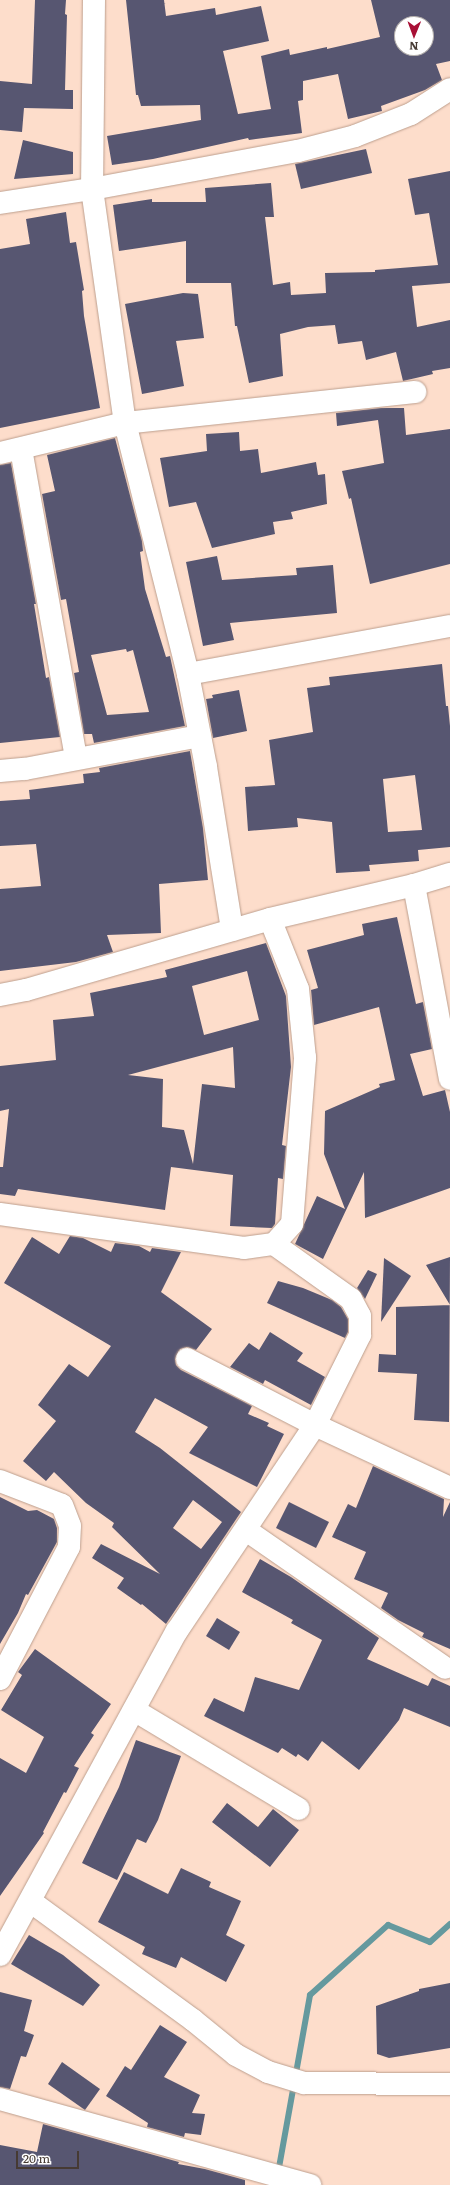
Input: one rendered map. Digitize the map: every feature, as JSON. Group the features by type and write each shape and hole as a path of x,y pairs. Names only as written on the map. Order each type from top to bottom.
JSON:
{"street":[{"path":"94,0 92,190 125,423 188,674 200,736 232,930"},
{"path":"0,203 92,190 298,151 355,136 411,114 450,89"},
{"path":"76,758 10,451 125,423 415,392"},
{"path":"188,674 450,626"},
{"path":"0,771 25,768 200,736"},
{"path":"0,995 26,990 270,919 414,885 450,874"},
{"path":"414,885 450,1079"},
{"path":"0,1214 244,1248 274,1244 292,1224 305,1058 298,990 270,919"},
{"path":"0,1955 177,1631 315,1425 360,1335 360,1316 351,1299 274,1244"},
{"path":"187,1359 315,1425 450,1488"},
{"path":"0,1481 62,1505 70,1526 69,1548 0,1679"},
{"path":"246,1530 445,1668"},
{"path":"134,1710 299,1809"},
{"path":"30,1901 193,2020 236,2055 268,2072 304,2083 450,2084"},
{"path":"0,2099 310,2185"}],"building":[{"path":"35,0 66,0 65,90 73,90 73,109 24,108 22,132 0,130 0,81 32,84"},
{"path":"126,0 164,0 166,16 215,8 216,15 261,6 269,41 223,51 238,114 271,109 261,56 289,49 290,55 327,47 327,49 380,37 371,0 450,0 450,61 436,64 442,80 425,90 381,106 382,111 348,119 338,74 303,81 303,100 298,101 302,133 249,140 248,138 153,159 112,165 107,136 201,120 200,105 141,106 138,95 136,95"},
{"path":"23,140 73,152 73,174 14,179"},
{"path":"366,149 372,173 301,189 295,164"},
{"path":"450,171 450,283 412,286 417,327 450,320 450,368 432,371 433,374 403,381 396,352 366,360 362,341 338,344 335,325 308,327 280,334 283,376 249,383 237,326 235,326 231,283 186,283 186,241 119,251 113,205 152,199 152,202 206,202 205,188 271,183 274,217 265,217 273,285 290,282 291,295 326,293 325,273 375,272 375,270 438,265 429,213 415,215 408,179"},
{"path":"66,212 70,243 76,242 84,290 82,291 84,316 100,408 0,428 0,249 30,244 26,219"},
{"path":"183,293 198,294 204,338 176,341 184,386 142,394 125,304"},
{"path":"381,408 404,408 406,435 450,429 450,564 370,584 351,498 349,499 342,471 384,463 378,420 337,426 336,413"},
{"path":"239,432 240,451 258,449 261,473 316,462 318,475 325,474 327,504 291,512 293,519 273,522 275,534 212,548 196,502 169,507 160,458 207,451 206,434"},
{"path":"115,438 142,541 143,551 140,552 145,589 166,657 170,656 185,726 94,743 92,734 84,734 74,673 79,672 66,599 61,600 42,494 55,491 47,455","holes":["126,649 127,652 133,650 149,712 107,715 91,655"]},
{"path":"11,463 36,604 34,604 46,678 49,677 60,737 0,743 0,465"},
{"path":"217,556 222,580 297,575 296,568 333,565 337,613 230,623 234,640 203,646 186,562"},
{"path":"442,664 446,706 448,706 450,726 450,847 418,850 419,861 369,865 370,871 336,873 332,822 297,818 298,827 248,831 245,787 275,785 269,740 313,732 307,688 330,685 329,677","holes":["415,775 422,830 388,832 383,779"]},
{"path":"239,690 247,731 213,738 206,699 213,698 212,695"},
{"path":"190,751 203,828 208,880 159,884 161,933 107,935 113,952 76,962 0,971 0,889 41,886 36,844 0,846 0,801 30,799 29,790 84,783 83,774 100,772 99,768"},
{"path":"397,917 416,1004 423,1002 432,1049 410,1054 423,1096 445,1090 450,1112 450,1188 365,1218 364,1172 323,1259 295,1244 317,1196 345,1209 324,1154 325,1111 380,1087 379,1084 395,1080 379,1007 314,1025 311,990 318,988 307,950 364,935 362,924"},
{"path":"266,943 286,996 291,1067 282,1145 286,1146 283,1179 278,1178 275,1224 272,1228 230,1226 233,1175 171,1167 165,1210 18,1189 15,1196 0,1194 0,1167 3,1167 9,1109 0,1111 0,1066 56,1060 53,1020 94,1016 90,993 167,977 165,970","holes":["247,971 259,1020 204,1035 192,986","233,1047 235,1088 202,1084 193,1164 184,1130 162,1127 163,1079 128,1075"]},
{"path":"70,1236 83,1238 111,1252 115,1243 139,1246 150,1252 152,1248 181,1252 161,1292 212,1329 196,1350 187,1347 180,1349 175,1359 176,1365 181,1370 252,1406 248,1414 269,1423 267,1426 284,1434 257,1487 189,1453 208,1427 155,1398 135,1432 160,1448 241,1512 166,1624 142,1604 141,1605 117,1588 124,1578 92,1558 101,1544 160,1574 112,1527 114,1523 86,1503 54,1472 46,1481 23,1461 56,1421 38,1405 69,1364 88,1377 111,1346 4,1283 32,1237 59,1254","holes":["193,1500 222,1522 201,1549 173,1528"]},
{"path":"450,1257 450,1305 426,1265"},
{"path":"384,1258 411,1276 381,1322"},
{"path":"368,1270 377,1274 365,1299 357,1288"},
{"path":"278,1281 303,1288 332,1300 341,1307 348,1319 348,1332 345,1338 267,1303"},
{"path":"450,1305 449,1422 414,1420 417,1374 378,1372 379,1354 396,1355 396,1307"},
{"path":"270,1332 303,1353 297,1361 325,1377 311,1405 265,1380 263,1384 230,1367 249,1343 259,1350"},
{"path":"373,1466 444,1499 443,1517 450,1502 450,1649 422,1637 424,1633 398,1620 381,1608 388,1593 354,1579 366,1552 332,1537 348,1504 356,1508"},
{"path":"0,1497 28,1511 37,1510 54,1519 57,1528 57,1542 28,1595 26,1594 18,1613 0,1644"},
{"path":"289,1502 329,1522 316,1548 276,1528"},
{"path":"260,1559 291,1577 379,1638 367,1659 428,1686 432,1678 450,1686 450,1727 404,1708 399,1720 359,1770 322,1741 308,1761 298,1754 296,1757 282,1748 278,1753 204,1716 214,1698 244,1712 255,1677 299,1690 322,1640 291,1623 293,1620 242,1592"},
{"path":"217,1618 240,1632 229,1650 206,1636"},
{"path":"35,1649 111,1704 91,1733 94,1735 74,1766 79,1768 66,1793 64,1792 43,1832 44,1833 0,1896 0,1758 26,1773 44,1737 1,1710 22,1675 18,1672"},
{"path":"136,1740 181,1756 158,1820 146,1843 137,1839 117,1880 82,1863 119,1787"},
{"path":"227,1803 258,1827 273,1809 299,1830 270,1867 212,1822"},
{"path":"181,1868 211,1882 209,1887 241,1901 226,1935 245,1945 226,1982 181,1957 176,1968 142,1954 145,1947 98,1922 124,1872 168,1894"},
{"path":"29,1935 63,1955 100,1985 83,2006 11,1964"},
{"path":"450,1983 450,2048 389,2058 377,2054 376,2006 419,1991 419,1989"},
{"path":"0,1992 32,2000 24,2031 34,2035 26,2057 21,2056 10,2089 0,2087"},
{"path":"160,2025 187,2042 164,2077 200,2095 192,2113 205,2114 201,2135 185,2133 184,2137 147,2127 148,2123 106,2096 125,2066 131,2070"},
{"path":"62,2062 100,2089 85,2110 48,2084"},
{"path":"43,2124 179,2162 178,2164 205,2169 245,2180 245,2185 0,2185 0,2145 37,2152"}],"waterway":[{"path":"278,2173 310,1995 388,1925 430,1942 450,1924"}]}
